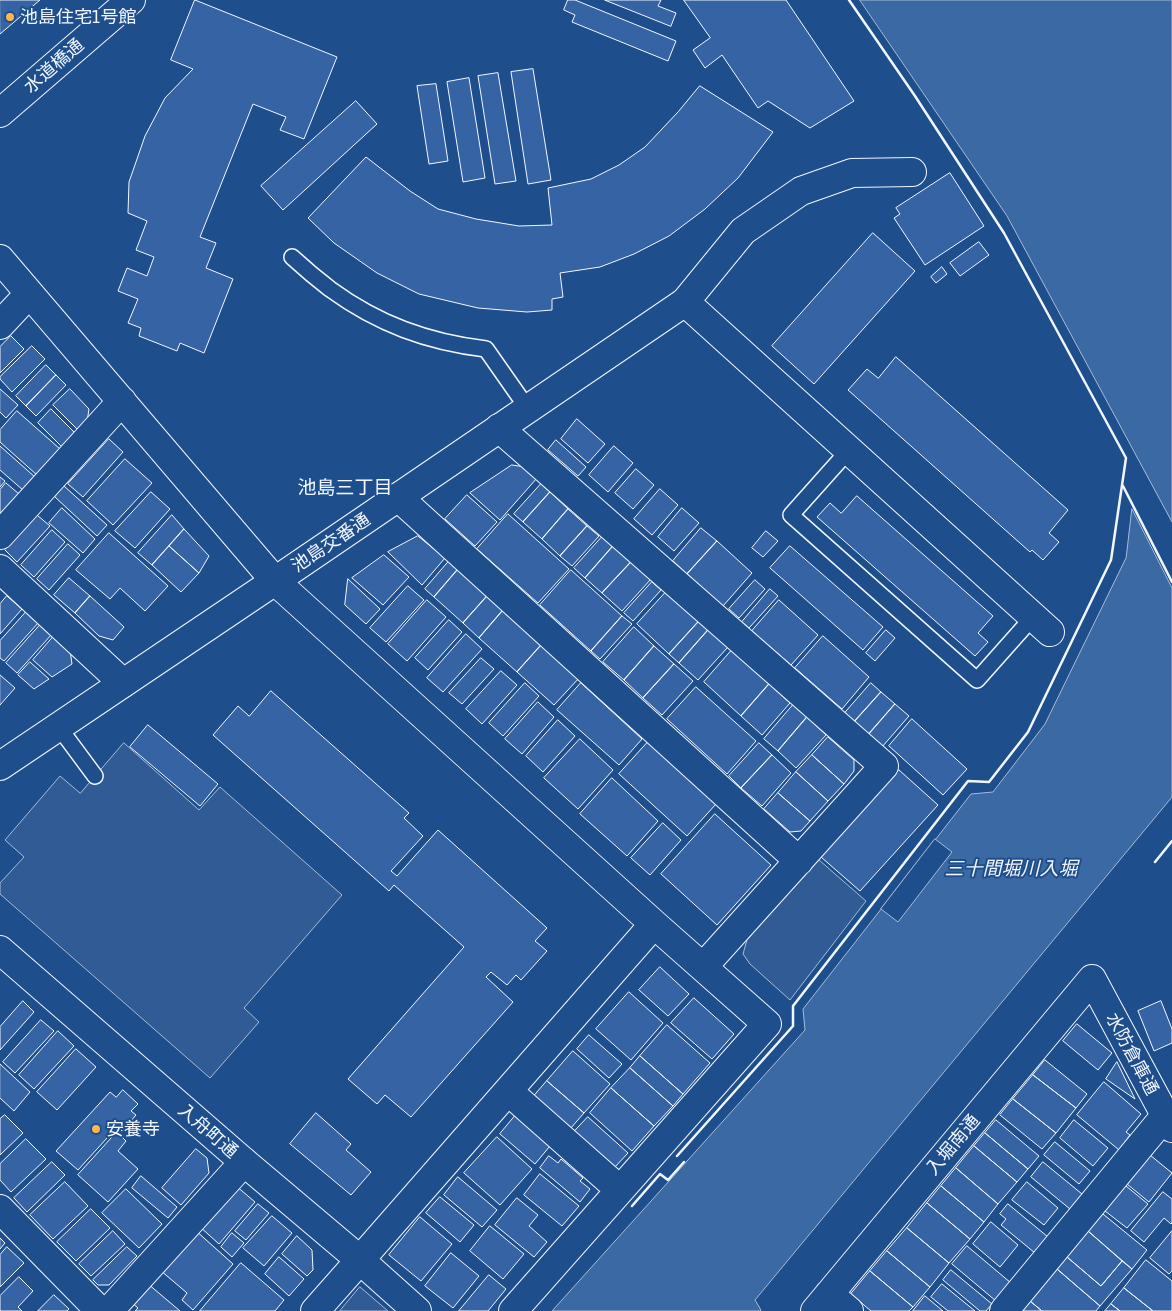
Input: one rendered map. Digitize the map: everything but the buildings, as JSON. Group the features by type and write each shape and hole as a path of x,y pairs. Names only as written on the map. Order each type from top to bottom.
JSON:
{"street":[{"name":"水道橋通","path":"0,113 131,0"},
{"name":"池島交番通","path":"0,766 686,302 744,231 801,191 852,173 912,172"},
{"path":"0,259 275,581 767,1024 513,1311"},
{"path":"0,325 29,294"},
{"path":"686,302 1042,624"},
{"path":"0,535 122,401"},
{"path":"499,428 884,766 703,967"},
{"path":"398,497 799,861"},
{"path":"0,569 123,683"},
{"path":"315,1311 654,924"},
{"name":"入舟町通","path":"0,950 417,1311"},
{"name":"水防倉庫通","path":"1092,979 1168,1122"},
{"name":"入堀南通","path":"822,1302 1092,979"},
{"path":"508,1091 620,1190"},
{"path":"1004,1311 1168,1122"},
{"path":"109,1311 244,1162"},
{"path":"0,1209 100,1311"},
{"path":"822,1302 849,1311"}],"lane":[{"path":"292,257 334,292 383,321 439,341 486,349 528,408"},
{"path":"849,450 791,515 977,680 1042,624"},
{"path":"58,726 95,776"}],"shaded area":[{"path":"124,743 199,810 220,787 342,895 244,1008 259,1022 210,1078 0,894 0,883 24,857 5,840 60,776 80,793"},
{"path":"819,860 866,901 790,1000 750,964 743,954 747,940"},
{"path":"360,1287 388,1311 340,1311"}],"water":[{"path":"860,0 1172,0 1172,522 1007,216"},
{"name":"三十間堀川入堀","path":"1132,509 1172,588 1172,797 755,1300 760,1311 552,1311 805,1030 803,1009 971,794 993,792 1045,724 1126,558"}],"pier":[{"path":"935,839 952,852 898,922 881,909"}],"wall":[{"path":"677,1156 793,1026 793,1006 968,781 989,782 1028,732 1111,560 1126,458 1004,233 915,96 849,0"},
{"path":"1123,486 1172,582"},
{"path":"1155,862 1172,841"},
{"path":"632,1206 660,1174 668,1180 684,1162"}],"place":[{"name":"池島住宅1号館","path":"10,17"},
{"name":"安養寺","path":"96,1129"}],"district":[{"name":"池島三丁目","path":"345,488"}]}
